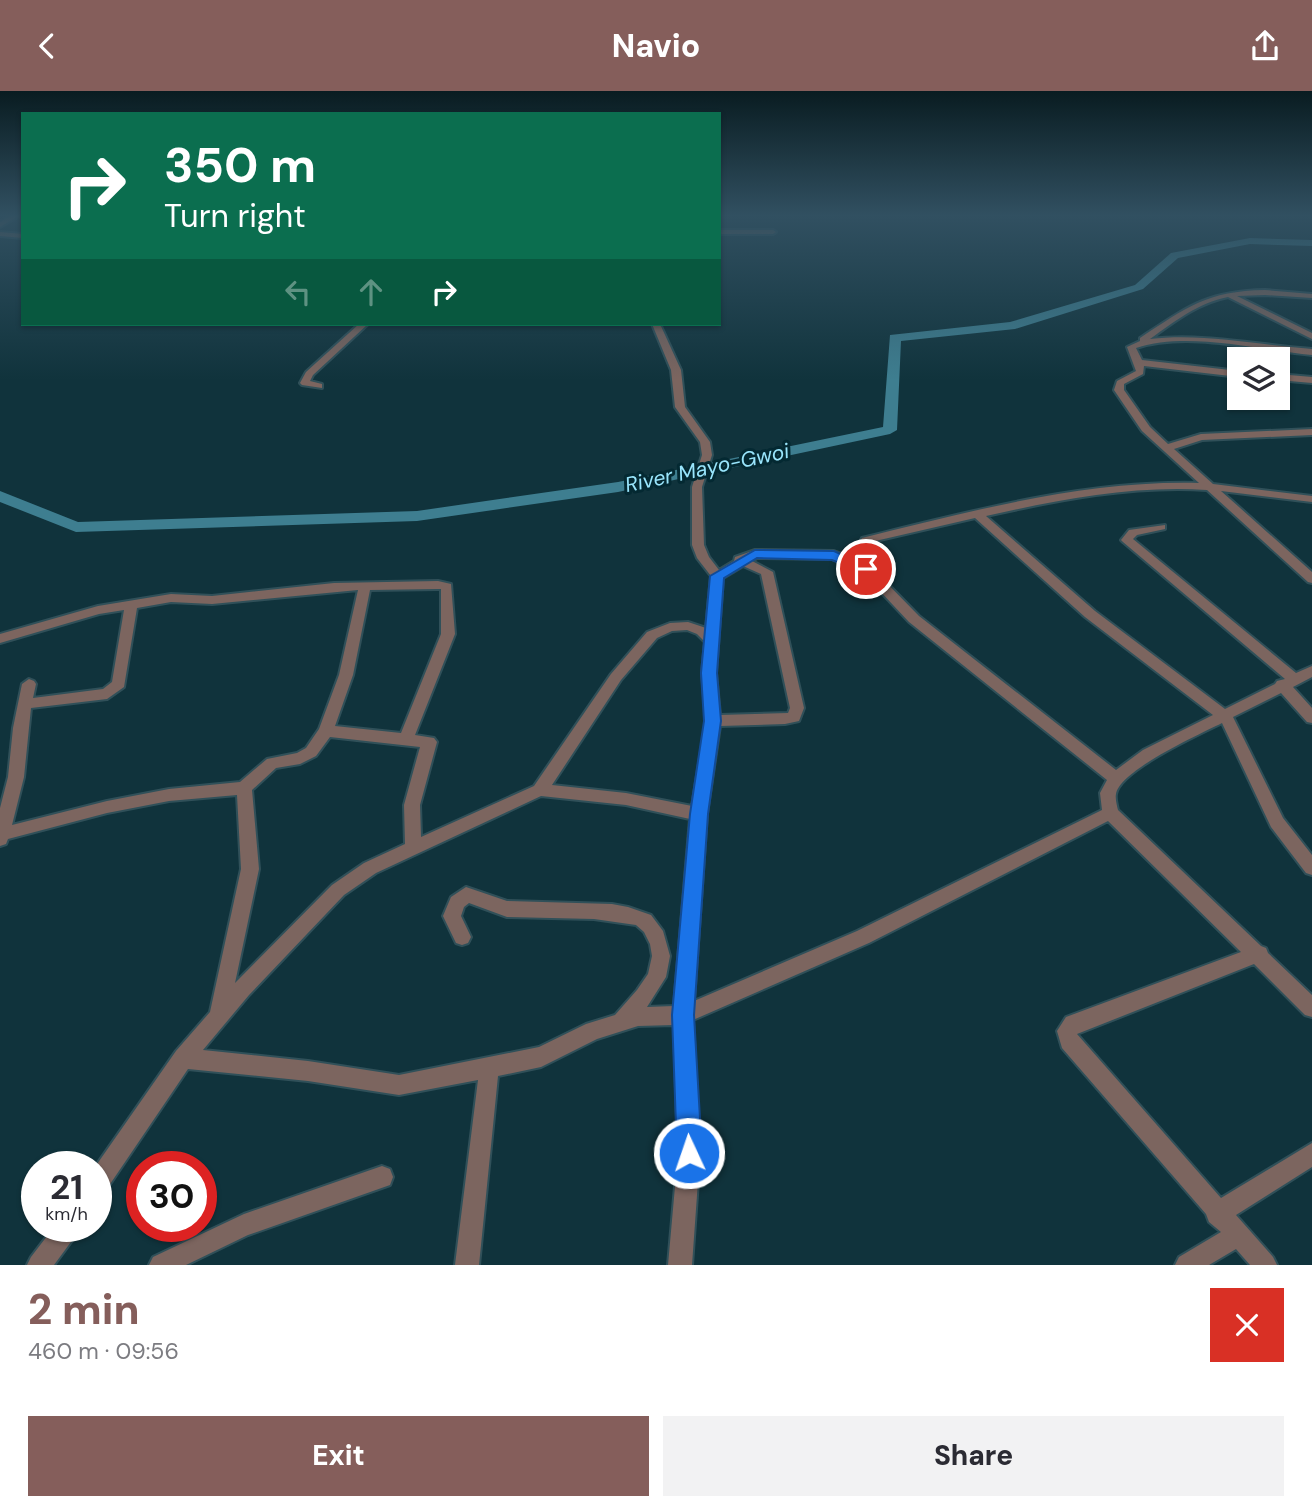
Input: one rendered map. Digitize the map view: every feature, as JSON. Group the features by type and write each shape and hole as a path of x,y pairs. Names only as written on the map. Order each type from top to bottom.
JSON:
{"street":[{"path":"1312,296 1268,293 1230,296 1206,301 1188,309 1131,347 1140,372 1120,383 1119,390 1146,429 1208,488 1253,523 1312,579"},
{"path":"1230,296 1312,336"},
{"path":"319,386 305,383 309,375 362,326"},
{"path":"657,326 676,370 680,407 705,442 707,455 697,487 698,545 703,558 717,576 711,640 713,721 699,814 683,1015 689,1153 680,1265"},
{"path":"1139,342 1171,338 1312,352"},
{"path":"1138,362 1227,373"},
{"path":"1290,378 1312,380"},
{"path":"1165,447 1201,437 1312,432"},
{"path":"1116,778 914,619 866,569 860,554 866,540 979,515 1130,489 1208,488 1312,499"},
{"path":"979,515 1090,614 1226,717 1277,822 1312,868"},
{"path":"1161,527 1133,532 1127,540 1136,551 1288,682 1312,718"},
{"path":"717,576 740,560 755,554 834,555 866,569"},
{"path":"713,721 785,719 794,717 797,708 780,639 771,582 767,572 740,560"},
{"path":"29,684 16,777 1,837 119,804 169,795 244,787 272,763 300,758 311,752 326,731 346,675 365,586"},
{"path":"0,639 77,616 171,598 235,599 307,588 447,587 448,634 430,685 405,741"},
{"path":"25,704 107,694 115,690 119,684 131,604"},
{"path":"112,1162 183,1058 338,890 370,868 540,790 616,677 652,635 670,627 688,626 702,631 711,640"},
{"path":"1312,671 1226,717 1148,754 1116,778 1108,793 1110,813 1312,1008"},
{"path":"326,731 429,742 412,805 413,850"},
{"path":"219,1016 250,869 244,787"},
{"path":"540,790 626,800 699,814"},
{"path":"183,1058 307,1071 399,1086 541,1057 593,1031 638,1017 683,1015 863,937 1110,813"},
{"path":"462,937 453,916 457,902 466,895 505,909 624,915 643,920 656,932 661,951 660,972 643,999 620,1023"},
{"path":"1259,954 1073,1024 1066,1031 1069,1041 1217,1214 1265,1265"},
{"path":"467,1265 489,1069"},
{"path":"1217,1214 1312,1154"},
{"path":"161,1265 244,1225 382,1177"},
{"path":"1187,1265 1237,1235"},
{"path":"40,1265 57,1242"}],"waterway":[{"name":"River Mayo-Gwoi","path":"0,496 76,527 417,516 618,487 890,430 895,338 1011,326 1139,287 1158,270"}],"route":[{"path":"689,1153 683,1015 699,814 713,721 709,673 717,576 740,560 755,554 834,555 866,569"}]}
